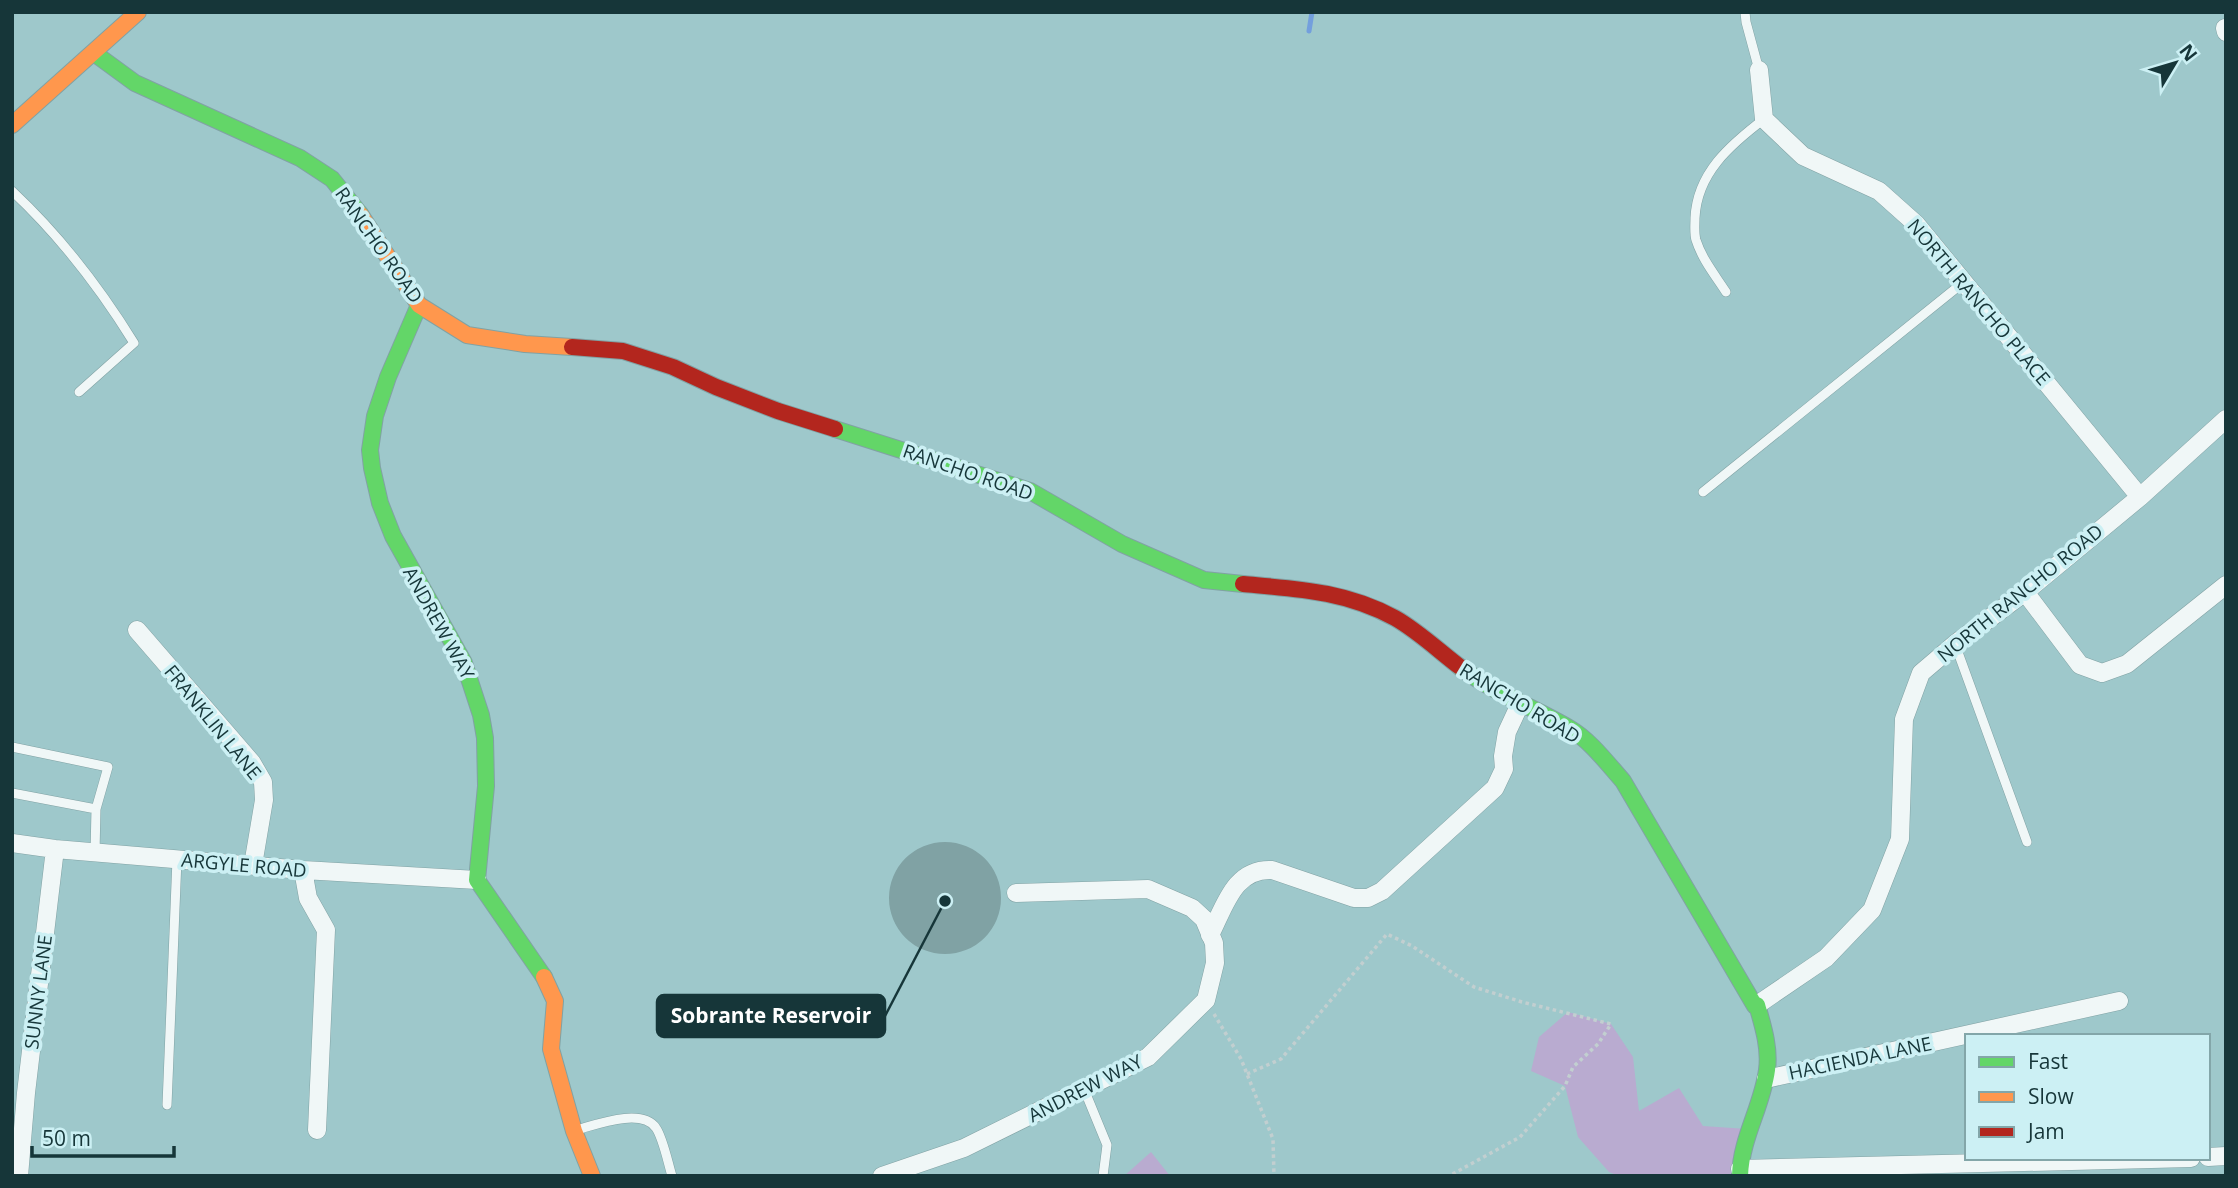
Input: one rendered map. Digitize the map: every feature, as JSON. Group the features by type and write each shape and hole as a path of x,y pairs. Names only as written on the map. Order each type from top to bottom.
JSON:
{"street":[{"path":"12,125 138,12"},
{"name":"RANCHO ROAD","path":"94,53 135,83 300,158 332,179 353,203 419,305 467,335 525,344 623,351 673,367 778,411 1030,491 1122,544 1204,580 1327,593 1362,603 1396,620 1476,679 1520,705 1571,729 1596,751 1623,781 1755,1006 1757,1005 1767,1037 1766,1079"},
{"path":"1759,69 1763,119"},
{"name":"NORTH RANCHO PLACE","path":"1763,119 1803,156 1879,191 1916,224 2140,497"},
{"name":"ANDREW WAY","path":"419,305 385,388 375,419 370,449 378,497 398,549 449,636 475,690 486,734 488,776 477,880"},
{"name":"NORTH RANCHO ROAD","path":"1757,1005 1826,958 1872,909 1900,839 1904,719 1921,673 2140,497 2226,419"},
{"path":"2025,592 2080,665 2102,673 2127,664 2226,585"},
{"name":"FRANKLIN LANE","path":"137,630 252,763 263,782 264,800 253,865"},
{"path":"1210,935 1239,881 1258,869 1272,870 1354,898 1368,898 1381,891 1495,788 1504,769 1507,732 1520,705"},
{"name":"ARGYLE ROAD","path":"12,843 95,853 303,870 477,880"},
{"name":"SUNNY LANE","path":"19,1176 26,1093 55,849"},
{"path":"303,870 308,898 326,930 317,1130"},
{"path":"477,880 541,972 555,1001 551,1049 574,1130 592,1176"},
{"path":"1016,893 1148,889 1192,908 1204,919 1214,943 1215,963 1206,1000"},
{"name":"ANDREW WAY","path":"882,1176 964,1148 1148,1057 1206,1000"},
{"name":"HACIENDA LANE","path":"1970,1034 2119,1001"},
{"name":"HACIENDA LANE","path":"1766,1079 1965,1035"},
{"path":"1766,1079 1746,1129 1740,1172 2127,1160"}],"lane":[{"path":"1745,12 1759,69"},
{"path":"1726,292 1695,238 1696,204 1709,170 1735,141 1763,119"},
{"path":"12,191 33,211 109,303 134,342 79,392"},
{"path":"1703,492 1965,281"},
{"path":"1955,644 2027,842"},
{"path":"12,747 108,767 96,809 95,853"},
{"path":"12,793 96,809"},
{"path":"167,1105 177,859"},
{"path":"1084,1089 1107,1145 1102,1176"},
{"path":"574,1130 628,1118 645,1119 656,1128 672,1176"}],"path":[{"path":"1247,1074 1281,1059 1387,934 1412,946 1474,987 1611,1024 1598,1044 1573,1067 1565,1086 1520,1137 1449,1176"},
{"path":"1206,1000 1241,1059 1273,1139 1274,1176"}],"shaded area":[{"path":"1568,1012 1611,1024 1633,1057 1639,1111 1679,1088 1703,1126 1747,1129 1740,1176 1619,1176 1609,1172 1578,1137 1565,1086 1531,1071 1539,1037"},
{"path":"1151,1152 1170,1176 1124,1176"}],"building":[{"path":"945,842 967,846 985,858 997,876 1001,898 997,920 985,938 967,950 945,954 923,950 905,938 893,920 889,898 893,876 905,858 923,846"}],"waterway":[{"path":"1309,31 1312,12"}],"traffic: fast":[{"path":"94,53 135,83 300,158 332,179 360,214"},
{"path":"419,305 388,377 375,416 370,450 372,468 380,503 393,536 464,663 481,715 485,738 486,786 477,880 544,977"},
{"path":"835,429 1030,491 1122,544 1204,580 1243,584"},
{"path":"1460,667 1500,692 1569,728 1604,759 1623,781 1755,1006 1757,1005 1764,1029 1768,1062 1761,1097 1744,1149 1740,1176"}],"traffic: slow":[{"path":"12,125 138,12"},
{"path":"360,214 419,305 467,335 525,344 572,347"},
{"path":"544,977 555,1001 551,1049 574,1131 592,1176"}],"traffic: jam":[{"path":"572,347 623,351 673,367 778,411 835,429"},
{"path":"1243,584 1321,593 1358,602 1395,618 1460,667"}],"place":[{"name":"Sobrante Reservoir","path":"945,901"}]}
